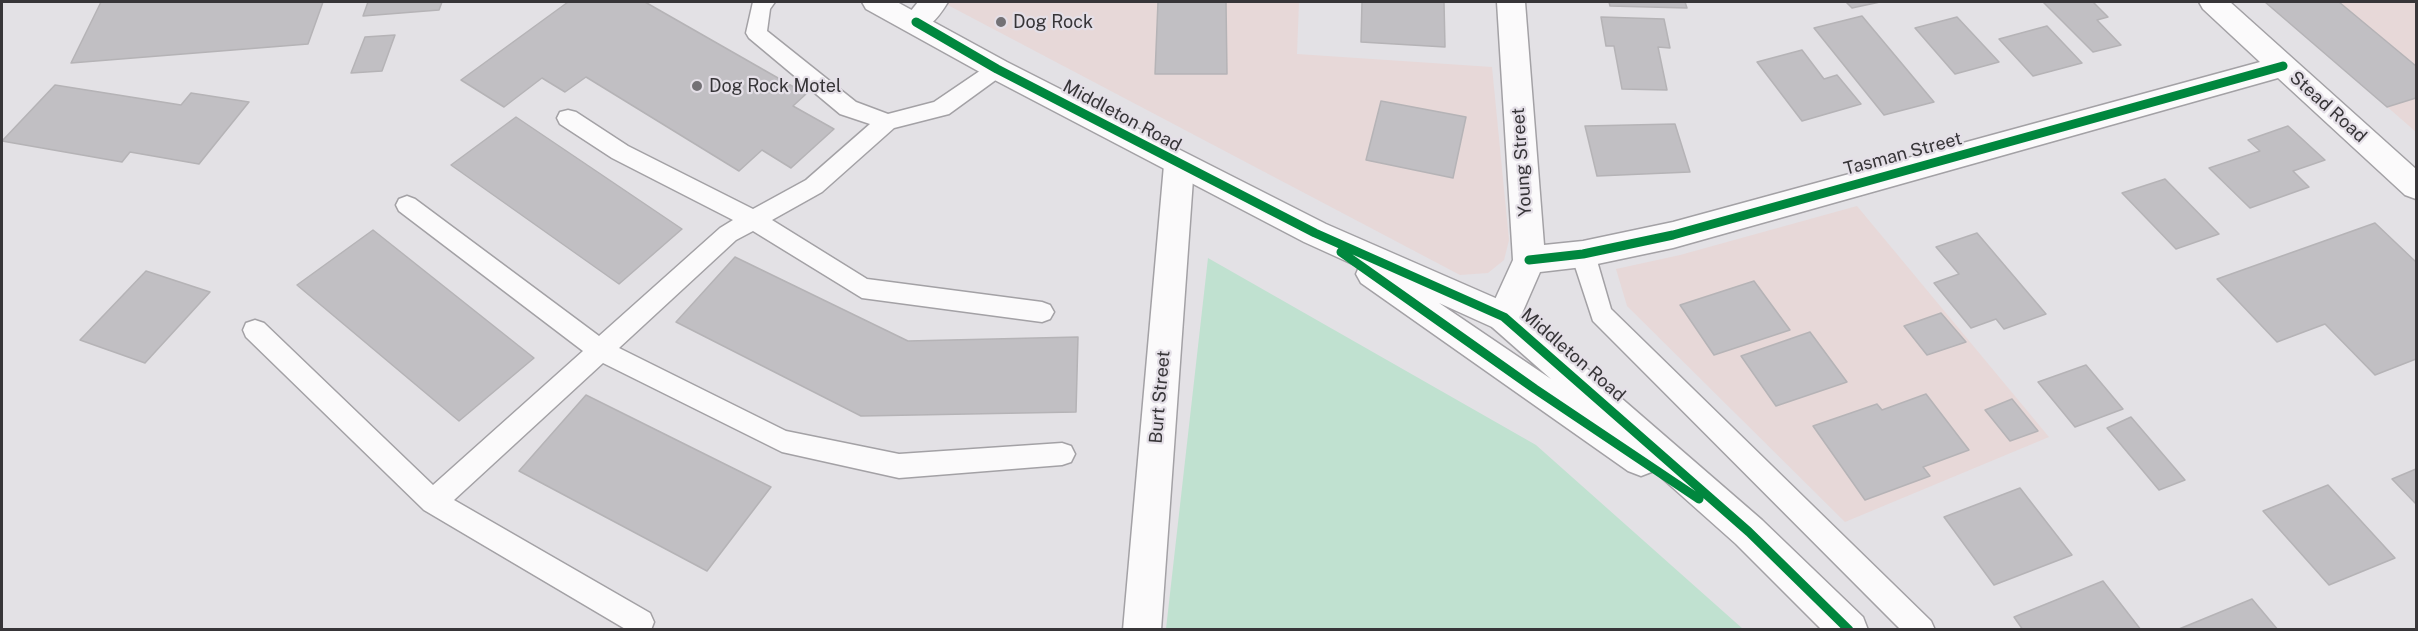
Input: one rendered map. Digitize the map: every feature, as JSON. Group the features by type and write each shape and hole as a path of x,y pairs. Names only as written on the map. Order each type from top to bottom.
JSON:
{"street":[{"name":"Middleton Road","path":"876,2 925,12 997,69 1179,165 1315,233 1504,317 1749,532 1849,630"},
{"name":"Young Street","path":"1504,317 1529,260 1511,2"},
{"name":"Stead Road","path":"2213,2 2416,187"},
{"name":"Tasman Street","path":"1529,260 1583,254 1673,235 2283,66"},
{"name":"Burt Street","path":"1142,630 1179,165"},
{"name":"Middleton Road","path":"1315,233 1535,389 1749,532"}],"lane":[{"path":"765,2 760,7 756,33 848,108 887,122"},
{"path":"433,502 728,234 814,186 887,122 941,108 997,69"},
{"path":"568,118 620,152 753,220 862,288 1042,312"},
{"path":"406,205 600,350 782,441 899,466 1062,454"},
{"path":"1583,254 1601,314 1921,630"},
{"path":"255,330 433,502 640,622"}],"shaded area":[{"path":"942,2 1299,2 1297,54 1492,67 1509,240 1504,260 1488,273 1460,275"},
{"path":"2267,2 2416,2 2416,132"},
{"path":"1857,206 2049,437 1845,522 1627,306 1616,269 1680,255"}],"green space":[{"path":"1208,258 1536,445 1743,629 1166,629"}],"building":[{"path":"101,2 323,2 308,44 71,63"},
{"path":"368,2 442,2 439,10 363,16"},
{"name":"Dog Rock Motel","path":"568,2 645,2 806,94 793,106 834,129 791,168 762,150 739,171 586,77 565,92 542,78 504,107 461,80"},
{"path":"1158,2 1226,2 1227,74 1155,74"},
{"path":"1362,2 1444,2 1445,47 1361,42"},
{"path":"1609,2 1685,2 1687,8 1610,6"},
{"path":"1846,2 1880,2 1852,8"},
{"path":"2043,2 2093,2 2108,17 2097,20 2121,45 2093,52"},
{"path":"2265,2 2339,2 2416,66 2416,98 2387,107"},
{"path":"1862,16 1934,102 1884,115 1814,28"},
{"path":"1601,17 1664,19 1670,48 1658,47 1667,90 1622,89 1614,46 1606,46"},
{"path":"1957,17 1999,62 1955,74 1915,28"},
{"path":"2047,26 2082,63 2033,76 1999,39"},
{"path":"395,35 382,71 351,73 365,37"},
{"path":"1802,50 1824,79 1837,75 1861,104 1802,121 1757,62"},
{"path":"55,85 181,105 191,93 249,102 199,164 130,152 122,162 2,141"},
{"path":"1381,101 1466,117 1453,178 1366,160"},
{"path":"516,117 682,229 619,284 451,165"},
{"path":"1675,124 1690,172 1597,176 1585,126"},
{"path":"2288,126 2325,160 2293,171 2309,187 2250,208 2209,168 2260,151 2248,140"},
{"path":"2165,179 2219,234 2176,249 2122,193"},
{"path":"2375,223 2416,262 2416,359 2375,375 2325,324 2277,342 2217,279"},
{"path":"373,230 534,358 459,421 297,285"},
{"path":"1977,233 2046,314 2004,329 1996,319 1971,328 1934,283 1959,274 1936,247"},
{"path":"735,257 908,341 1078,337 1076,412 861,416 676,322"},
{"path":"146,271 210,292 145,363 80,340"},
{"path":"1754,281 1790,330 1714,355 1680,305"},
{"path":"1941,313 1966,342 1927,355 1904,326"},
{"path":"1810,332 1847,382 1776,406 1741,356"},
{"path":"2086,365 2123,409 2075,427 2038,382"},
{"path":"1926,394 1969,450 1923,467 1930,476 1865,500 1813,426 1877,404 1882,410"},
{"path":"586,395 771,487 707,571 519,471"},
{"path":"2012,399 2038,431 2010,441 1985,410"},
{"path":"2131,417 2185,480 2159,490 2107,428"},
{"path":"2416,469 2416,504 2392,479"},
{"path":"2328,485 2395,558 2329,585 2263,511"},
{"path":"2020,488 2072,555 1994,585 1944,517"},
{"path":"2103,581 2141,630 2023,630 2014,617"},
{"path":"2252,599 2278,630 2179,629"}],"cycle path":[{"path":"916,22 997,69 1315,233 1504,317 1749,532 1849,630"},
{"path":"1529,260 1583,254 1673,235 2283,66"},
{"path":"1341,252 1535,389 1699,499"}],"place":[{"name":"Dog Rock","path":"1001,22"},
{"name":"Dog Rock Motel","path":"697,86"}]}
